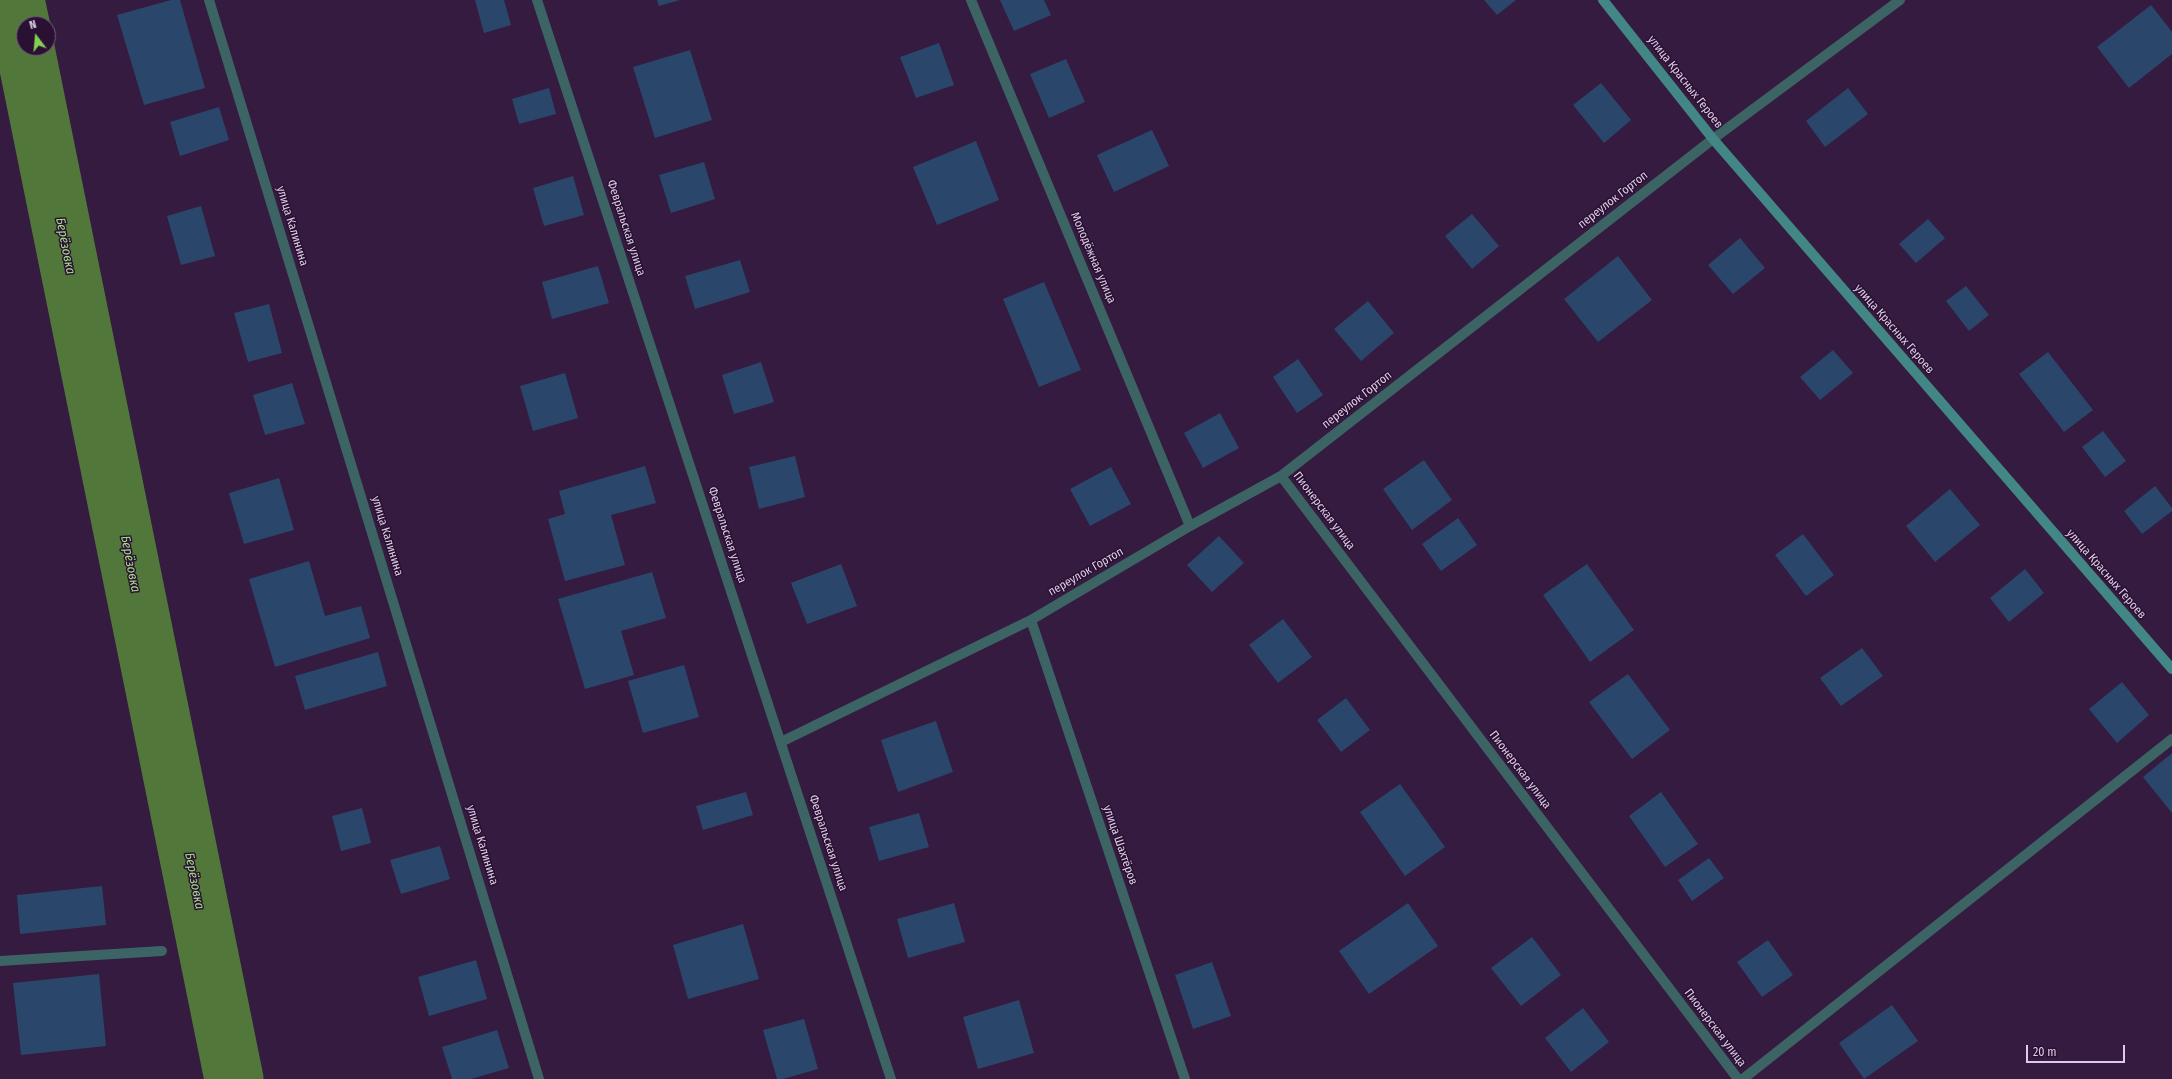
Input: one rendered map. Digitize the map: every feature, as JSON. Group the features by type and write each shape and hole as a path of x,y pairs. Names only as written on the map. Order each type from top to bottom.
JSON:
{"main road":[{"name":"улица Красных Героев","path":"1603,0 1712,139 2172,669"}],"street":[{"name":"улица Калинина","path":"209,0 540,1079"},
{"name":"Февральская улица","path":"537,0 891,1079"},
{"name":"Молодёжная улица","path":"971,0 1190,526"},
{"name":"переулок Гортоп","path":"781,742 1031,620 1190,526 1281,476 1712,139 1900,0"},
{"name":"Пионерская улица","path":"1281,476 1738,1079"},
{"name":"улица Шахтёров","path":"1031,620 1185,1079"},
{"path":"1743,1079 2172,739"},
{"path":"0,960 162,950"}],"building":[{"path":"171,0 180,0 205,88 144,105 117,15"},
{"path":"475,0 504,0 511,25 484,33"},
{"path":"657,0 680,0 659,6"},
{"path":"1000,0 1044,0 1051,15 1014,31"},
{"path":"1484,0 1516,0 1497,15"},
{"path":"2151,5 2172,32 2172,54 2129,88 2097,47"},
{"path":"939,43 954,85 916,98 900,57"},
{"path":"690,50 712,120 655,138 633,67"},
{"path":"1066,59 1085,102 1049,118 1030,74"},
{"path":"1601,83 1631,120 1604,143 1573,105"},
{"path":"549,88 556,114 519,124 512,99"},
{"path":"1848,88 1868,114 1825,147 1806,121"},
{"path":"219,107 229,140 180,156 170,122"},
{"path":"1152,130 1169,166 1114,192 1097,155"},
{"path":"976,141 999,200 937,225 913,167"},
{"path":"704,162 715,199 671,213 659,175"},
{"path":"573,176 584,215 544,226 533,188"},
{"path":"201,206 215,256 181,265 167,216"},
{"path":"1472,214 1499,246 1472,269 1445,236"},
{"path":"1928,219 1945,238 1916,263 1899,244"},
{"path":"1740,238 1765,268 1733,294 1708,265"},
{"path":"1618,256 1652,300 1598,342 1564,299"},
{"path":"740,260 750,292 695,309 685,276"},
{"path":"598,266 609,303 552,319 542,282"},
{"path":"1044,282 1081,370 1039,387 1003,299"},
{"path":"1966,286 1989,315 1969,331 1946,301"},
{"path":"1368,301 1394,333 1361,361 1334,329"},
{"path":"269,304 282,353 248,362 234,313"},
{"path":"1833,350 1853,373 1820,400 1800,377"},
{"path":"2048,352 2093,410 2064,432 2019,374"},
{"path":"1298,359 1323,395 1297,413 1273,377"},
{"path":"761,362 774,402 734,414 722,375"},
{"path":"565,373 578,418 533,431 520,386"},
{"path":"292,383 305,424 265,435 253,395"},
{"path":"1220,413 1239,448 1203,468 1184,433"},
{"path":"2103,431 2126,461 2105,477 2082,447"},
{"path":"795,456 805,497 759,509 749,467"},
{"path":"1424,460 1452,500 1412,530 1383,489"},
{"path":"645,466 656,503 611,515 625,565 565,581 548,519 565,514 559,491"},
{"path":"1111,467 1131,504 1090,526 1070,489"},
{"path":"279,478 294,530 244,544 229,493"},
{"path":"2155,486 2172,508 2172,511 2142,534 2124,511"},
{"path":"1950,489 1980,525 1935,562 1906,526"},
{"path":"1458,518 1477,545 1441,571 1422,544"},
{"path":"1803,534 1834,575 1806,596 1775,555"},
{"path":"1219,536 1244,563 1212,592 1187,565"},
{"path":"309,561 325,616 361,606 370,638 275,667 249,579"},
{"path":"841,564 857,606 807,624 791,583"},
{"path":"1587,564 1634,630 1590,662 1543,595"},
{"path":"2025,569 2044,593 2009,622 1990,598"},
{"path":"652,572 666,618 621,631 634,675 585,689 558,599"},
{"path":"1283,619 1312,657 1278,683 1249,645"},
{"path":"1862,648 1883,676 1841,706 1820,678"},
{"path":"378,652 387,686 305,710 295,676"},
{"path":"684,665 699,717 643,733 628,681"},
{"path":"1628,674 1670,730 1632,759 1589,702"},
{"path":"2122,682 2149,715 2117,743 2089,709"},
{"path":"1346,698 1370,730 1341,752 1317,720"},
{"path":"936,721 953,772 898,792 881,740"},
{"path":"2172,753 2172,813 2143,777"},
{"path":"1400,784 1445,847 1405,876 1360,812"},
{"path":"746,792 753,815 703,830 696,806"},
{"path":"1661,792 1698,844 1665,867 1629,816"},
{"path":"362,808 371,843 341,851 332,816"},
{"path":"919,813 929,847 879,861 869,827"},
{"path":"440,846 450,879 401,894 390,860"},
{"path":"1709,858 1724,878 1692,901 1678,880"},
{"path":"102,886 106,925 20,934 17,895"},
{"path":"954,903 965,942 908,958 897,919"},
{"path":"1408,903 1438,946 1369,994 1339,951"},
{"path":"743,924 759,979 688,999 673,945"},
{"path":"1532,937 1561,975 1521,1006 1491,968"},
{"path":"1768,940 1793,975 1762,997 1737,962"},
{"path":"476,960 487,999 429,1016 418,977"},
{"path":"1212,962 1231,1016 1193,1029 1175,975"},
{"path":"99,974 106,1046 21,1055 13,983"},
{"path":"1019,1000 1034,1053 978,1069 963,1017"},
{"path":"1892,1005 1918,1041 1864,1079 1839,1043"},
{"path":"1583,1008 1609,1042 1571,1072 1545,1038"},
{"path":"804,1019 818,1069 783,1079 777,1079 763,1030"},
{"path":"497,1030 509,1068 471,1079 452,1079 442,1047"}],"waterway":[{"name":"Берёзовка","path":"15,0 18,16"},
{"name":"Берёзовка","path":"27,56 234,1079"}]}
